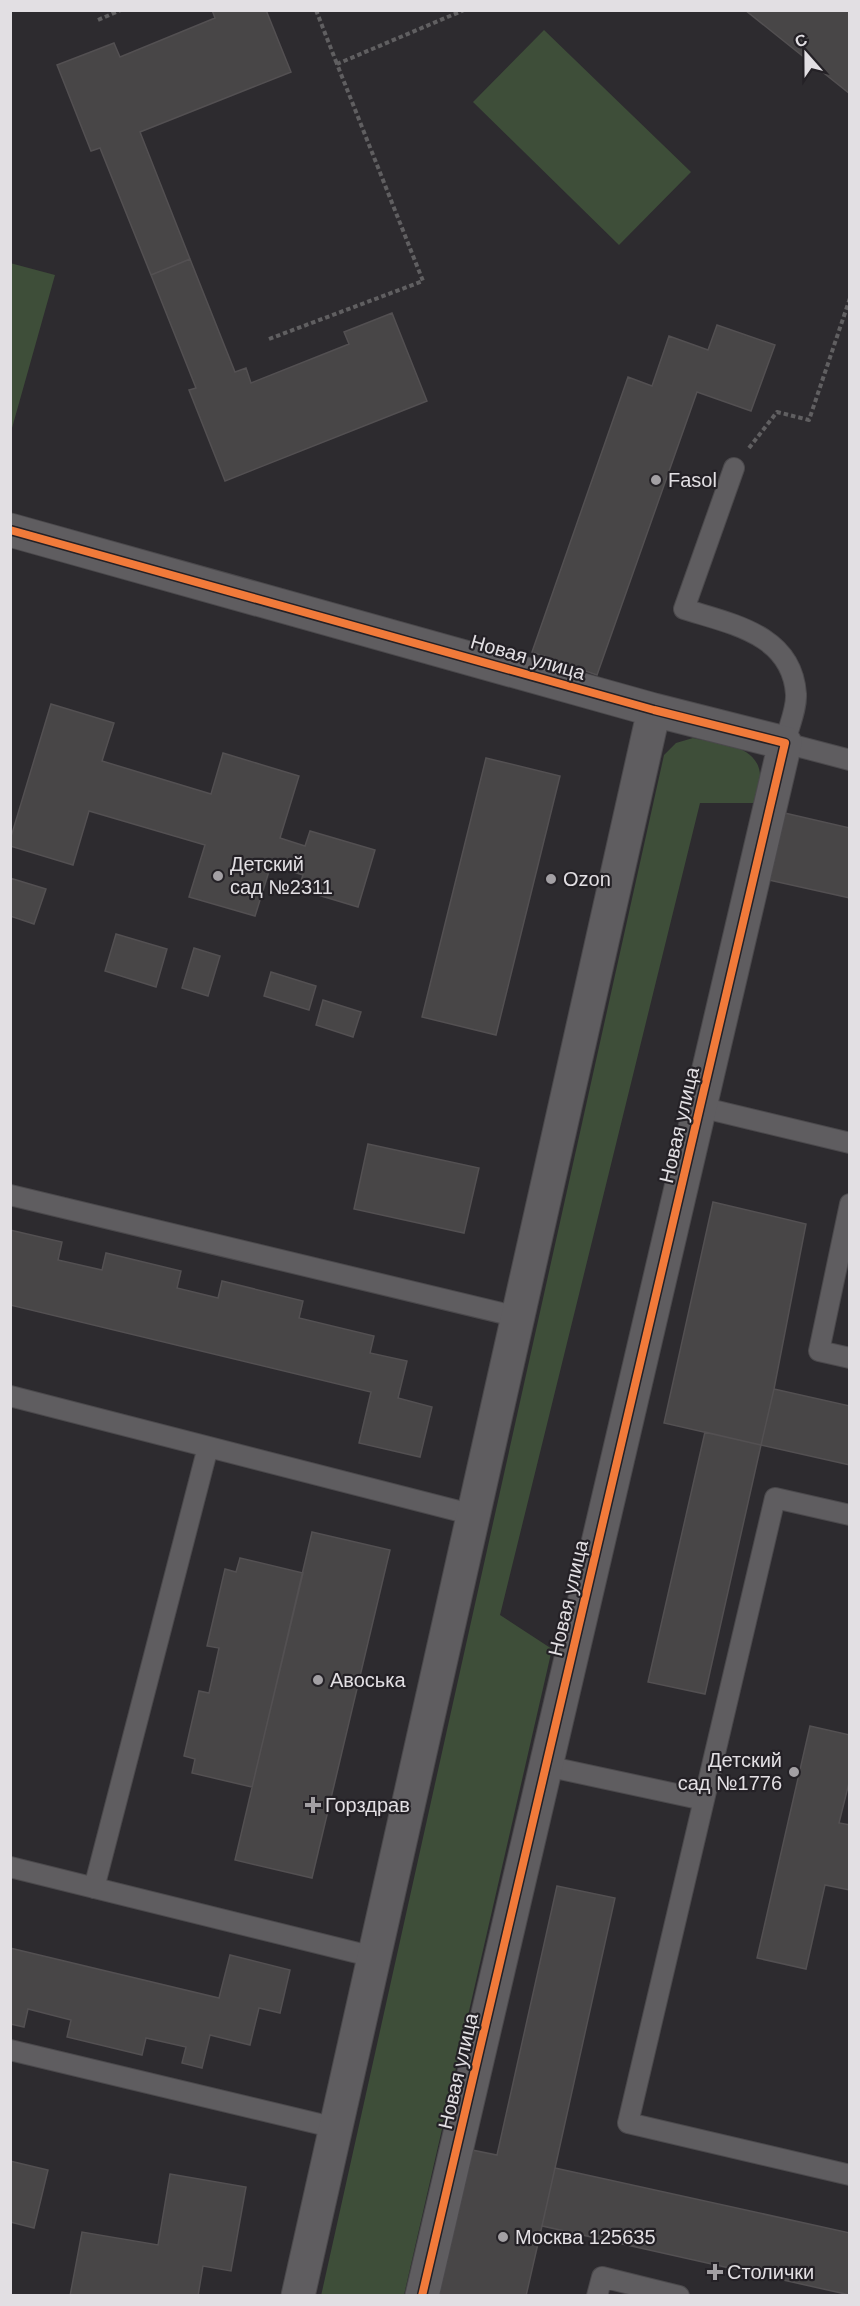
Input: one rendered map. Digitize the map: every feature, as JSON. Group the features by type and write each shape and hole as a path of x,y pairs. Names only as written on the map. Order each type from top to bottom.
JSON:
{"street":[{"name":"Новая улица","path":"10,530 654,710 785,743 422,2295"},
{"path":"298,2295 654,710"}],"lane":[{"path":"734,468 684,609 751,631 776,647 792,671 796,696 785,743 849,760"},
{"path":"700,1107 849,1143"},
{"path":"10,1195 518,1317"},
{"path":"849,1204 819,1352 849,1358"},
{"path":"10,1396 474,1515"},
{"path":"94,1888 208,1447"},
{"path":"849,1515 775,1498 628,2123 849,2175"},
{"path":"546,1766 704,1800"},
{"path":"10,1867 374,1957"},
{"path":"10,2050 336,2128"},
{"path":"597,2295 602,2277 679,2295"}],"path":[{"path":"98,20 121,10"},
{"path":"269,339 423,280 316,10"},
{"path":"337,64 464,10"},
{"path":"734,468 777,412 809,420 849,298"}],"green space":[{"path":"544,30 691,172 619,245 473,102"},
{"path":"10,263 55,275 12,428 10,427"},
{"path":"693,738 726,744 747,753 759,769 760,781 754,803 700,803 500,1615 552,1649 404,2295 321,2296 664,755 676,743"}],"building":[{"path":"212,10 266,10 291,72 140,132 190,259 151,275 100,148 91,151 57,65 114,43 120,57 215,18"},
{"path":"745,10 847,10 850,13 850,94"},
{"path":"190,259 235,372 246,368 251,383 349,344 344,332 392,313 427,401 225,481 189,390 196,388 151,275"},
{"path":"717,325 775,345 751,411 697,392 597,675 532,652 628,377 652,386 669,336 708,350"},
{"path":"51,704 114,723 102,761 211,794 223,753 299,776 280,838 305,846 310,831 375,850 358,907 298,889 303,875 271,865 255,916 189,897 205,845 89,811 73,865 10,846"},
{"path":"486,758 560,776 496,1035 422,1017"},
{"path":"776,811 850,828 850,898 760,878"},
{"path":"10,878 46,889 34,924 10,916"},
{"path":"116,934 167,949 156,987 105,971"},
{"path":"194,948 220,956 208,996 182,988"},
{"path":"271,972 316,986 309,1010 264,996"},
{"path":"323,1000 361,1012 353,1037 316,1025"},
{"path":"368,1144 479,1168 464,1233 354,1209"},
{"path":"713,1202 806,1224 761,1445 664,1423"},
{"path":"10,1230 62,1242 58,1260 102,1270 106,1253 181,1271 177,1288 218,1298 222,1281 303,1301 299,1318 374,1336 370,1353 407,1361 398,1398 432,1407 420,1457 359,1443 371,1392 10,1305"},
{"path":"774,1389 850,1406 850,1465 761,1445"},
{"path":"705,1432 761,1445 705,1694 648,1682"},
{"name":"Авоська","path":"312,1532 390,1550 312,1878 235,1860"},
{"path":"240,1558 303,1573 252,1787 192,1773 195,1759 184,1756 199,1691 209,1693 219,1648 207,1646 225,1569 236,1572"},
{"path":"810,1726 850,1735 850,1779 839,1823 850,1825 850,1890 825,1885 806,1969 757,1958"},
{"path":"557,1886 615,1898 555,2168 850,2233 850,2295 542,2226 526,2296 424,2296 457,2147 497,2155"},
{"path":"10,1948 219,1998 230,1955 290,1970 280,2013 259,2008 250,2045 210,2035 202,2068 182,2063 186,2047 146,2038 142,2055 67,2037 71,2020 28,2009 24,2027 10,2024"},
{"path":"10,2161 48,2170 34,2228 10,2222"},
{"path":"555,2168 850,2233 850,2295 542,2226"},
{"path":"170,2174 246,2187 231,2271 203,2266 198,2296 70,2296 82,2232 158,2245"}],"cycle path":[{"path":"10,530 654,710 785,743 422,2296"}],"place":[{"name":"Fasol","path":"656,480"},
{"name":"Детский сад №2311","path":"218,876"},
{"name":"Ozon","path":"551,879"},
{"name":"Авоська","path":"318,1680"},
{"name":"Детский сад №1776","path":"794,1772"},
{"name":"Горздрав","path":"313,1805"},
{"name":"Москва 125635","path":"503,2237"},
{"name":"Столички","path":"715,2272"}]}
